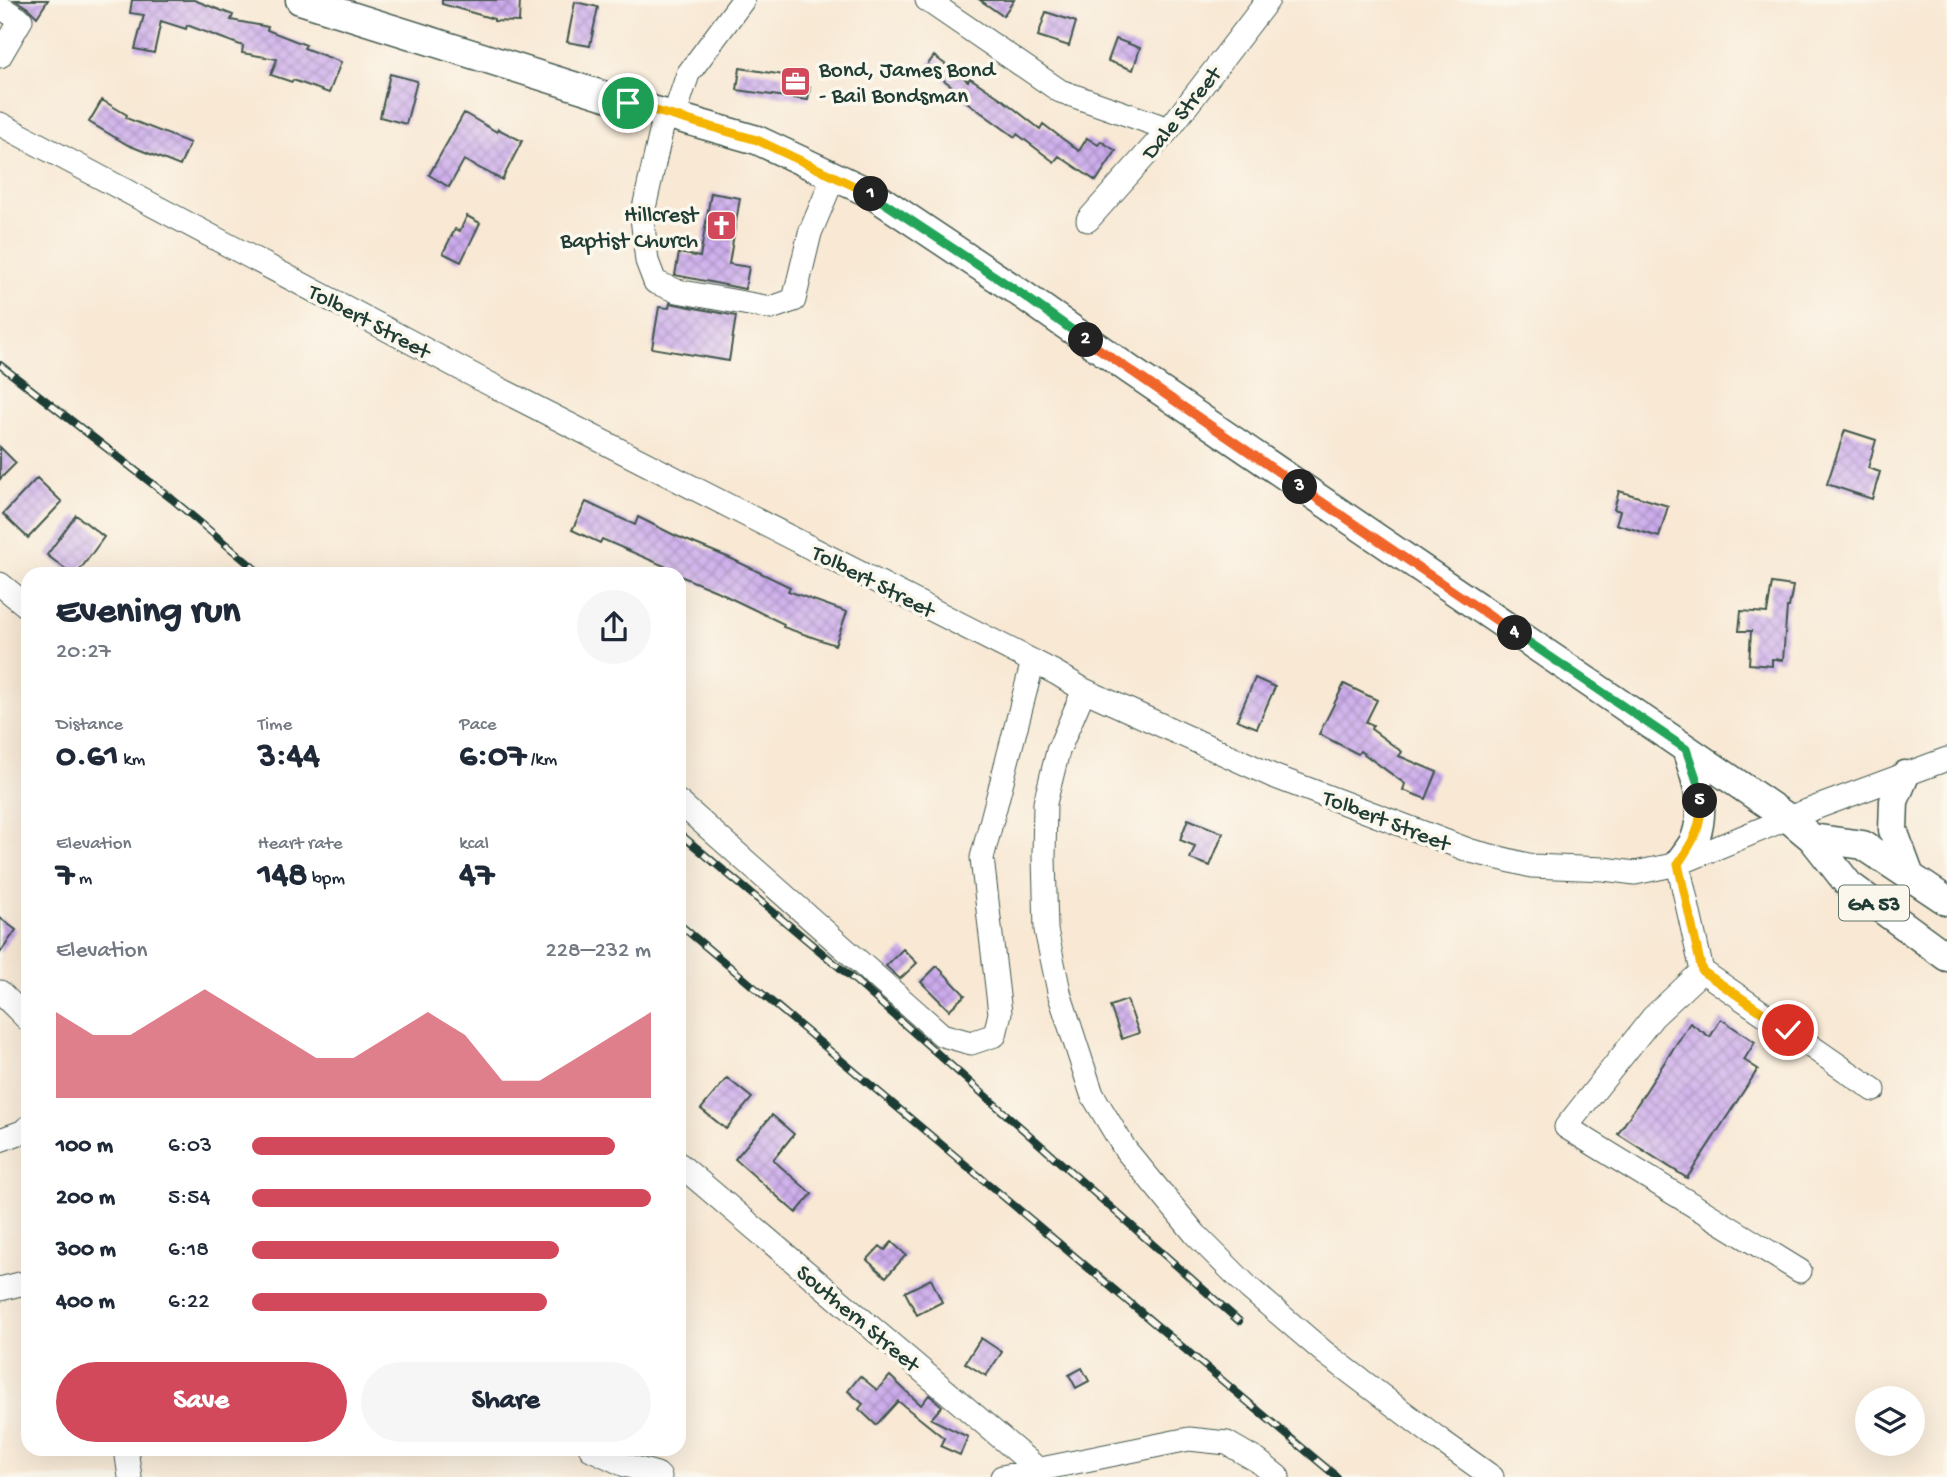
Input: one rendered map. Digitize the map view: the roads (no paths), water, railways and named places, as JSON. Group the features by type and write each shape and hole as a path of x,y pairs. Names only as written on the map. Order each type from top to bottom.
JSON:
{"main road":[{"name":"GA 53","path":"315,3 757,140 872,194 1788,818 1812,838 1849,885 1947,957"},
{"path":"1678,864 1696,838 1701,812 1698,784 1686,749"},
{"path":"1905,775 1894,801 1893,830 1910,876"},
{"name":"GA 53","path":"1812,838 1863,845 1947,901"}],"street":[{"path":"743,0 688,74 670,115 642,217 647,261 655,282 677,291 771,308 794,300 810,233 834,176"},
{"path":"927,0 1060,91 1169,129"},
{"name":"Dale Street","path":"1088,220 1169,129 1268,0"},
{"path":"0,7 21,20 0,56"},
{"name":"Tolbert Street","path":"0,124 488,383 1033,661 1084,690 1273,776 1471,851 1532,866 1635,873 1678,864 1788,818 1947,759"},
{"path":"0,583 21,601"},
{"path":"686,808 942,1035 971,1043 995,1035 1000,1013 982,858 1033,661"},
{"path":"1084,690 1058,751 1045,803 1044,857 1046,930 1060,996 1092,1094 1125,1149 1196,1235 1249,1288 1335,1361 1492,1477"},
{"path":"1678,864 1702,971 1874,1090"},
{"path":"1702,971 1653,1017 1566,1127 1800,1271"},
{"path":"0,992 21,1013"},
{"path":"0,1140 21,1132"},
{"name":"Southern Street","path":"686,1170 1039,1469"},
{"path":"0,1289 21,1284"},
{"path":"1002,1477 1189,1439 1227,1443 1258,1461 1278,1477"},
{"path":"127,1456 130,1477"},
{"path":"606,1456 660,1477"}],"railway":[{"path":"0,365 172,499 253,567"},
{"path":"686,839 858,983 1239,1321"},
{"path":"686,930 1337,1477"}],"place":[{"name":"Bond, James Bond - Bail Bondsman","path":"796,81"},
{"name":"Hillcrest Baptist Church","path":"721,226"}]}
